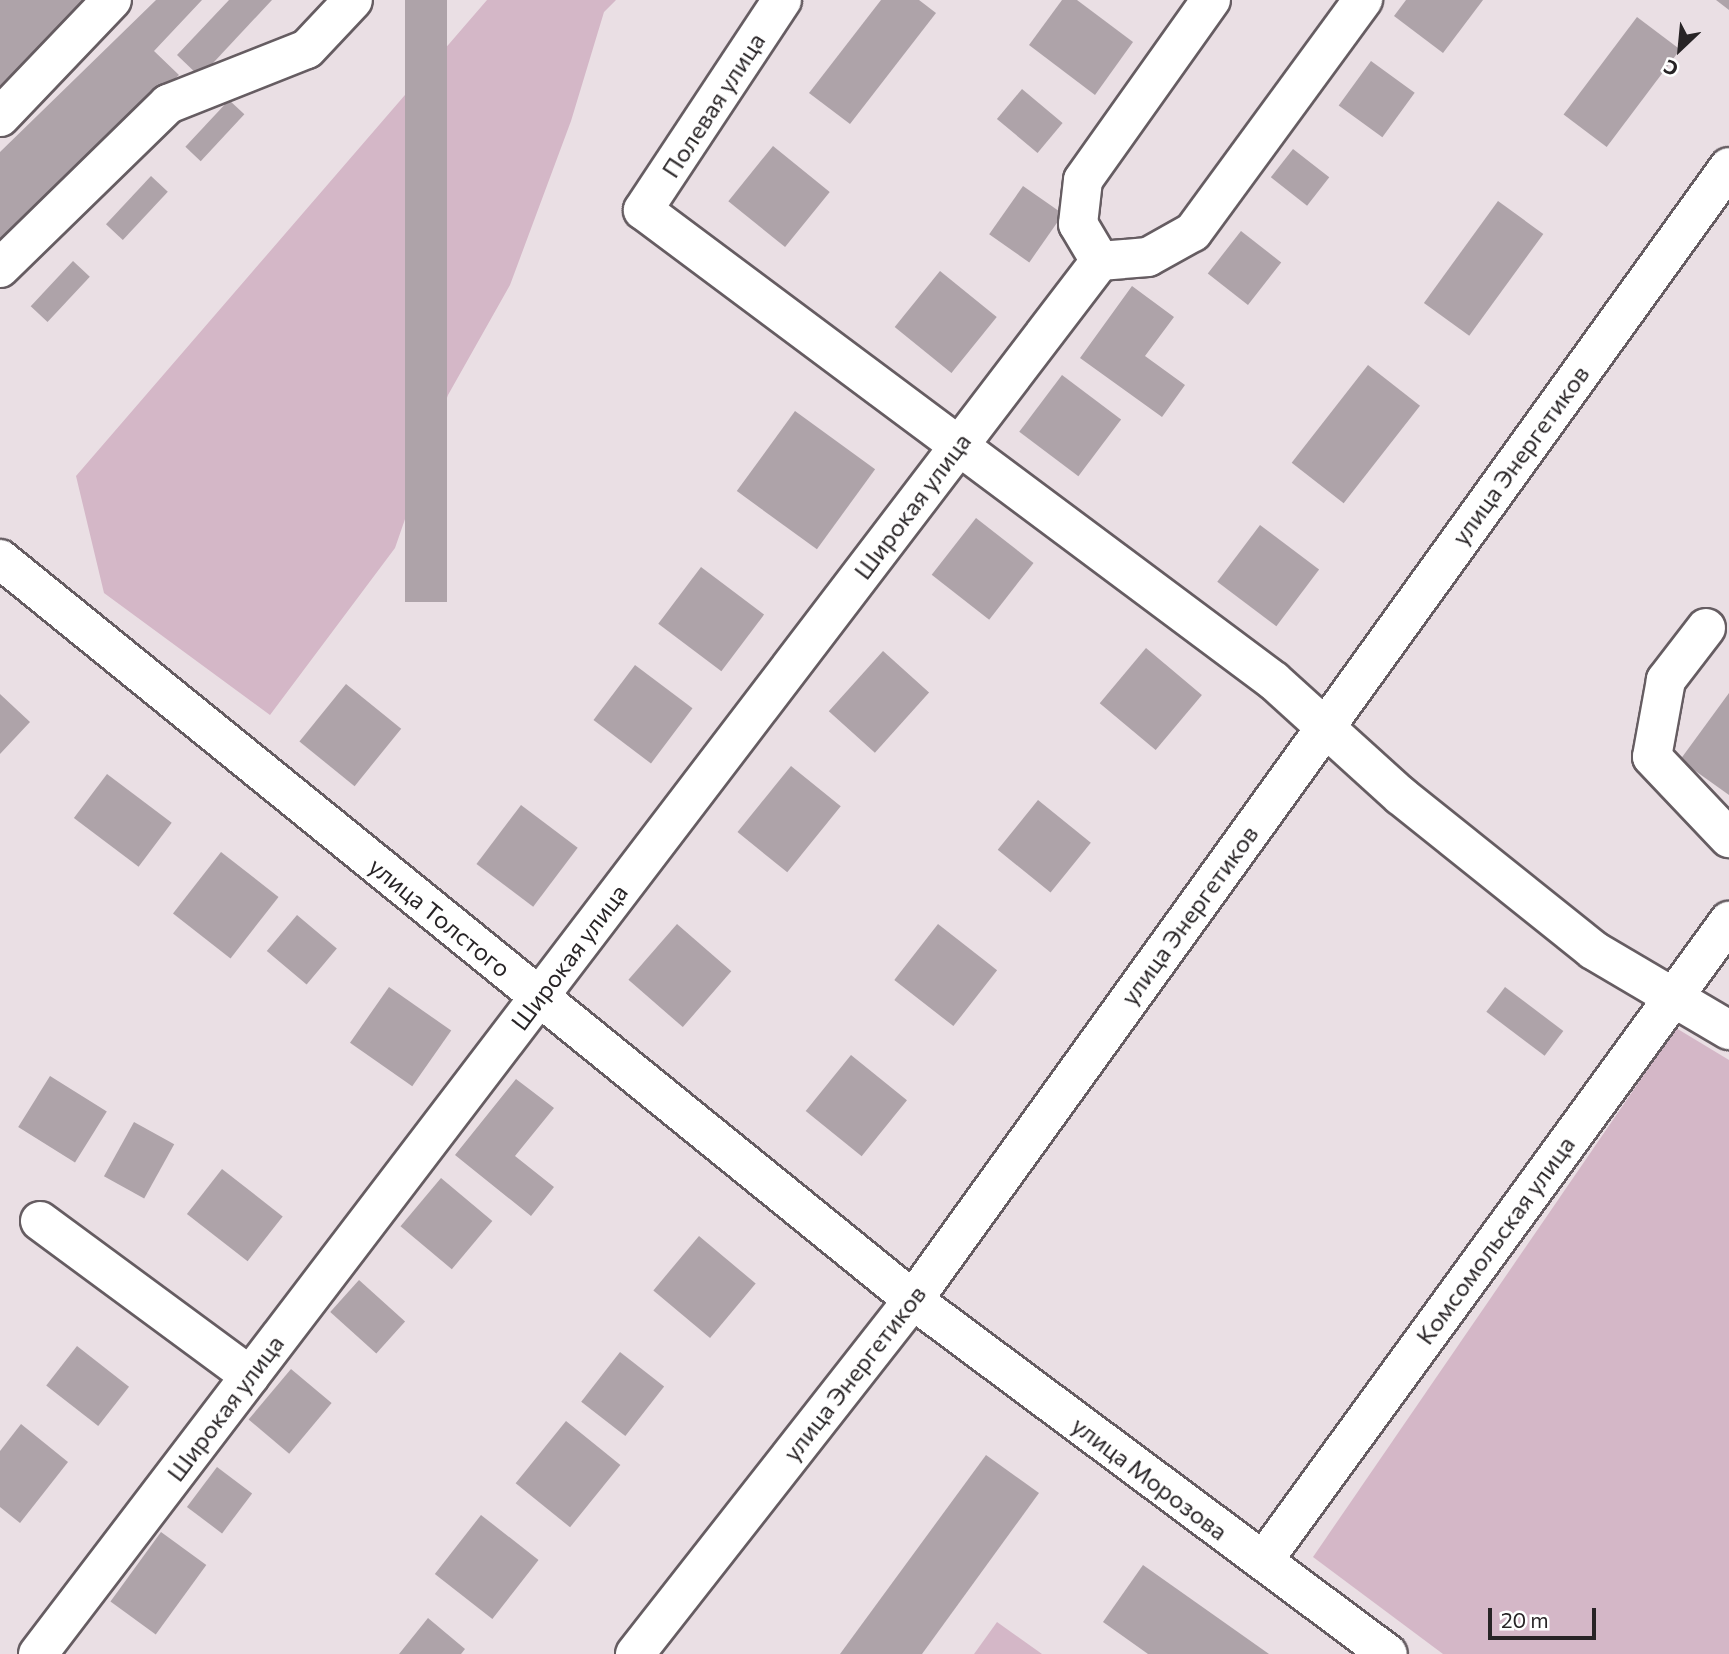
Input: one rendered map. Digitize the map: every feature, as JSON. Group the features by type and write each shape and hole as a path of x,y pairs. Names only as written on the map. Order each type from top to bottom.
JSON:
{"street":[{"path":"0,117 112,0"},
{"path":"0,268 168,104 307,49 353,0"},
{"name":"Полевая улица","path":"782,0 643,210 959,445"},
{"path":"1211,0 1083,180 1078,224 1100,261 1148,257 1193,232 1363,0"},
{"name":"улица Энергетиков","path":"635,1654 913,1300 1729,167"},
{"name":"Широкая улица","path":"38,1654 1100,261"},
{"path":"959,445 1274,681 1401,796 1593,950 1729,1030"},
{"name":"улица Толстого","path":"0,559 913,1300"},
{"path":"1706,628 1666,680 1652,757 1729,838"},
{"name":"Комсомольская улица","path":"1263,1561 1671,996 1729,921"},
{"path":"40,1220 250,1376"},
{"name":"улица Морозова","path":"913,1300 1388,1654"}],"shaded area":[{"path":"487,0 616,0 604,12 571,121 510,285 448,395 395,548 270,715 104,593 76,476"},
{"path":"1676,1028 1729,1060 1729,1654 1443,1654 1313,1557"},
{"path":"997,1622 1042,1654 974,1654"}],"building":[{"path":"0,0 82,0 87,5 0,90"},
{"path":"156,0 202,0 154,51 179,75 0,247 0,152"},
{"path":"229,0 272,0 200,77 177,55"},
{"path":"405,0 447,0 447,602 405,602"},
{"path":"881,0 919,0 936,13 850,124 809,93"},
{"path":"1062,0 1077,0 1133,42 1095,95 1029,45"},
{"path":"1406,0 1483,0 1443,53 1394,16"},
{"path":"1716,0 1729,0 1729,10"},
{"path":"1637,17 1680,49 1607,147 1564,114"},
{"path":"1371,61 1415,93 1382,137 1339,105"},
{"path":"1022,89 1063,123 1038,153 997,119"},
{"path":"229,100 244,114 201,161 185,147"},
{"path":"773,146 830,192 785,247 728,201"},
{"path":"1293,149 1329,177 1307,206 1271,177"},
{"path":"151,176 168,192 123,240 106,224"},
{"path":"1023,186 1063,214 1029,262 989,234"},
{"path":"1498,201 1543,234 1469,336 1424,303"},
{"path":"1241,231 1281,262 1248,305 1208,274"},
{"path":"73,261 90,277 48,322 31,306"},
{"path":"940,271 997,317 951,373 895,327"},
{"path":"1132,286 1174,317 1145,356 1185,385 1162,417 1080,358"},
{"path":"1368,365 1420,406 1344,503 1292,463"},
{"path":"1062,375 1121,420 1078,476 1019,432"},
{"path":"795,411 875,469 817,549 737,491"},
{"path":"976,518 1034,563 989,620 932,575"},
{"path":"1260,525 1319,570 1276,626 1217,582"},
{"path":"701,567 764,615 721,671 658,624"},
{"path":"1146,648 1202,695 1156,750 1100,703"},
{"path":"883,651 929,692 875,753 829,711"},
{"path":"635,665 693,708 651,763 593,720"},
{"path":"346,684 401,729 355,786 299,742"},
{"path":"1729,693 1729,795 1680,760"},
{"path":"0,694 30,722 0,754"},
{"path":"791,766 841,806 787,872 738,832"},
{"path":"107,774 172,823 139,867 74,818"},
{"path":"1038,800 1091,843 1051,893 998,850"},
{"path":"521,805 578,848 533,907 476,864"},
{"path":"221,852 279,897 231,958 173,913"},
{"path":"297,915 337,948 307,984 267,951"},
{"path":"677,924 731,971 683,1027 628,980"},
{"path":"938,924 997,970 953,1026 894,980"},
{"path":"389,987 451,1031 412,1086 350,1043"},
{"path":"1505,987 1563,1031 1545,1056 1486,1012"},
{"path":"851,1055 907,1100 862,1156 806,1111"},
{"path":"50,1076 107,1112 75,1162 18,1127"},
{"path":"516,1079 554,1108 515,1156 554,1187 531,1216 455,1155"},
{"path":"134,1122 174,1144 144,1199 104,1176"},
{"path":"222,1169 283,1216 248,1261 187,1214"},
{"path":"441,1178 492,1221 452,1269 401,1226"},
{"path":"699,1236 756,1284 710,1338 653,1290"},
{"path":"359,1280 405,1321 376,1353 330,1312"},
{"path":"77,1346 129,1387 98,1426 46,1385"},
{"path":"620,1352 664,1386 625,1436 581,1402"},
{"path":"291,1369 332,1403 289,1454 249,1420"},
{"path":"566,1421 620,1465 570,1527 516,1483"},
{"path":"21,1424 68,1462 20,1523 0,1507 0,1451"},
{"path":"986,1455 1039,1493 922,1654 840,1654"},
{"path":"217,1467 252,1493 222,1533 187,1507"},
{"path":"481,1515 539,1560 492,1619 435,1574"},
{"path":"161,1532 206,1565 156,1634 110,1602"},
{"path":"1143,1565 1269,1654 1148,1654 1103,1622"},
{"path":"428,1618 465,1649 461,1654 399,1654"}]}
